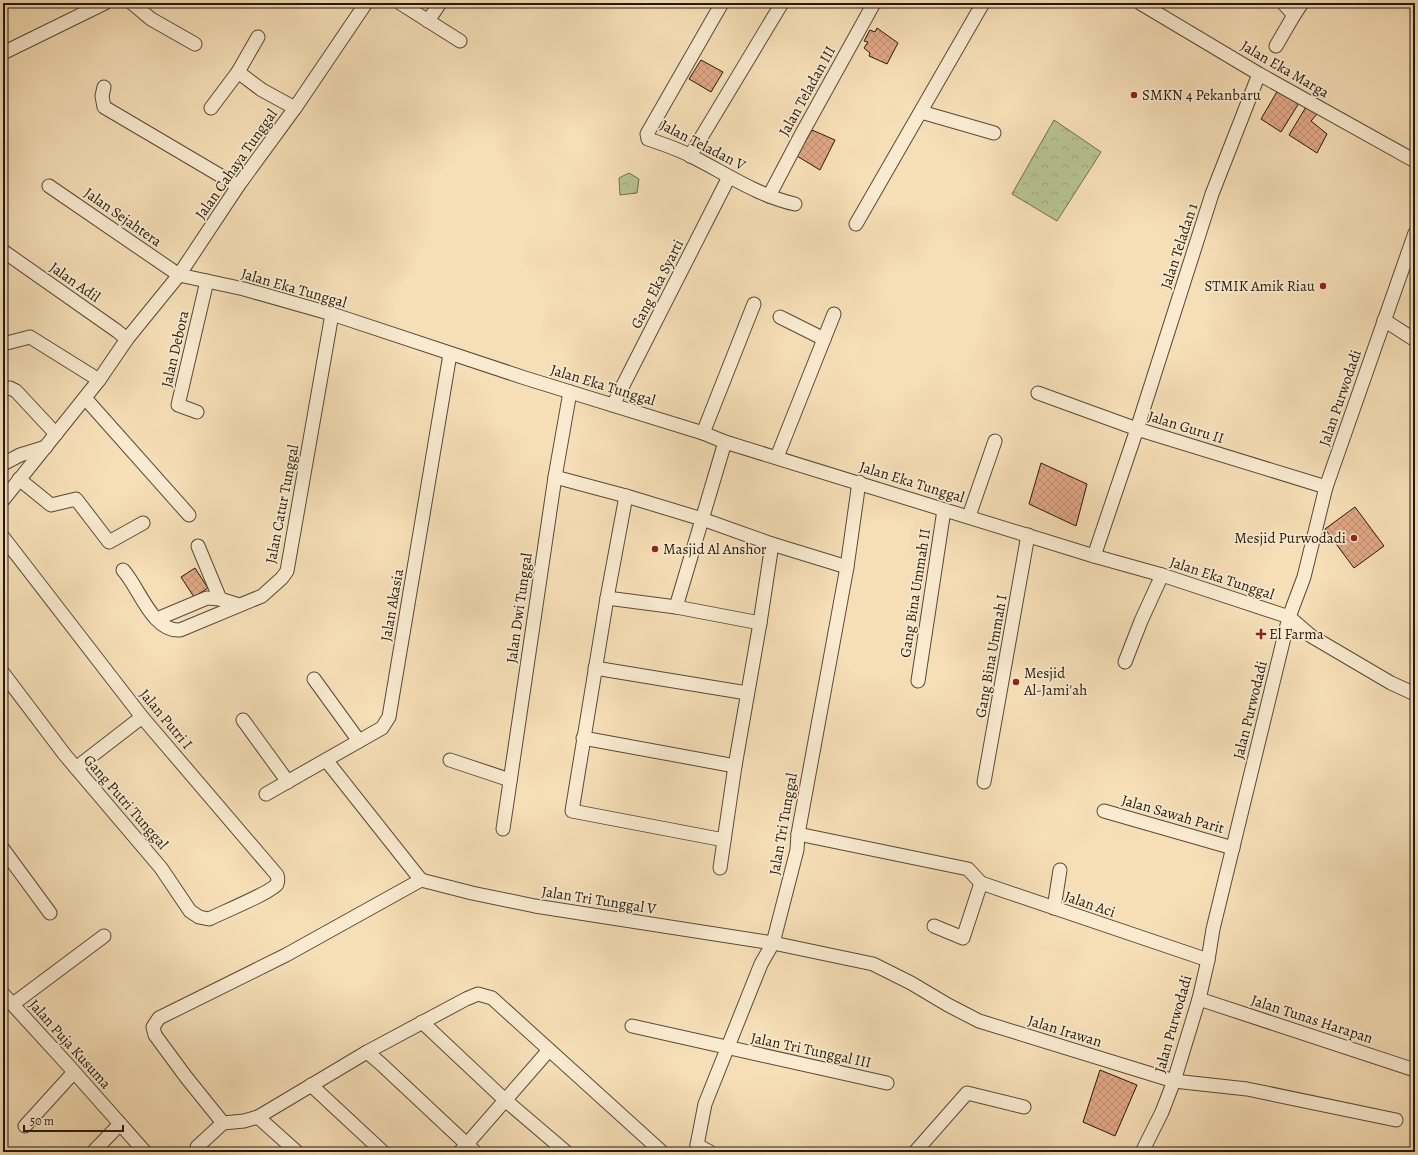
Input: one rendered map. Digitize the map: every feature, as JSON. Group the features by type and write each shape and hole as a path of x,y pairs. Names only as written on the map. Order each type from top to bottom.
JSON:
{"street":[{"path":"3,53 105,3"},
{"path":"132,3 151,19 195,44"},
{"path":"295,108 366,3"},
{"path":"400,3 460,41"},
{"path":"428,21 440,3"},
{"name":"Jalan Teladan V","path":"722,3 647,134 648,139 690,156 768,196 795,204"},
{"path":"690,156 782,3"},
{"name":"Jalan Teladan III","path":"768,196 874,3"},
{"path":"856,224 983,3"},
{"name":"Jalan Eka Marga","path":"1140,3 1259,74 1415,160"},
{"path":"1284,3 1294,14"},
{"path":"1276,46 1302,3"},
{"path":"211,108 238,72 258,37"},
{"name":"Jalan Cahaya Tunggal","path":"179,275 238,186 295,108 262,90 238,72"},
{"name":"Jalan Teladan 1","path":"1094,556 1137,429 1212,194 1259,74"},
{"path":"104,88 102,96 104,106 238,186"},
{"path":"921,112 994,132"},
{"name":"Gang Eka Syarti","path":"613,405 729,177"},
{"name":"Jalan Sejahtera","path":"49,186 179,275"},
{"name":"Jalan Purwodadi","path":"1142,1152 1162,1112 1174,1081 1199,999 1213,929 1290,617 1304,577 1326,487 1415,233"},
{"name":"Jalan Adil","path":"3,251 127,339"},
{"path":"3,500 85,398 127,339 179,275"},
{"name":"Jalan Eka Tunggal","path":"179,275 244,289 332,314 450,354 703,433 725,442 859,482 1094,556 1162,575 1290,617"},
{"name":"Jalan Debora","path":"197,412 178,405 207,281"},
{"path":"703,433 754,304"},
{"name":"Jalan Catur Tunggal","path":"157,619 161,624 173,630 180,630 262,596 282,578 287,571 332,314"},
{"path":"777,457 834,314"},
{"path":"780,317 824,339"},
{"path":"1384,320 1415,340"},
{"path":"3,344 30,337 99,380"},
{"name":"Jalan Akasia","path":"266,794 382,728 389,717 450,354"},
{"path":"3,389 10,388 16,391 56,434"},
{"name":"Jalan Dwi Tunggal","path":"503,829 555,477 570,392"},
{"name":"Jalan Guru II","path":"1038,393 1137,429 1326,487"},
{"path":"85,398 189,515"},
{"path":"969,516 994,441"},
{"path":"676,607 725,442"},
{"path":"3,464 20,455 46,447"},
{"path":"555,477 626,496 702,519 772,544 847,567"},
{"path":"19,479 51,505 76,500 109,542 143,523"},
{"name":"Jalan Tri Tunggal","path":"710,1152 693,1149 705,1104 761,964 773,943 798,850 798,834 847,567 859,482"},
{"path":"626,496 607,598 572,811 724,840"},
{"name":"Gang Bina Ummah II","path":"918,681 944,510"},
{"name":"Gang Bina Ummah I","path":"984,782 1028,535"},
{"name":"Jalan Putri I","path":"3,537 142,717 277,875 278,880 276,885 265,893 238,905"},
{"path":"720,868 735,766 772,544"},
{"path":"198,546 220,599"},
{"path":"123,570 129,576 138,595 157,619 206,598 220,599 239,605"},
{"path":"1124,662 1141,620 1162,575"},
{"path":"607,598 676,607 760,623"},
{"path":"1290,617 1311,636 1391,683 1415,694"},
{"path":"595,668 747,693"},
{"name":"Gang Putri Tunggal","path":"3,673 76,768 161,868 190,911 199,917 209,919 238,905"},
{"path":"314,679 359,741"},
{"path":"76,768 142,717"},
{"path":"243,720 288,782"},
{"path":"583,738 735,766"},
{"path":"223,1123 155,1035 153,1026 159,1018 286,954 421,880 326,760"},
{"path":"450,760 510,780"},
{"name":"Jalan Sawah Parit","path":"1104,811 1233,848"},
{"path":"798,834 874,848 968,869 980,883 963,938 934,926"},
{"path":"3,849 50,913"},
{"path":"1054,908 1060,870"},
{"name":"Jalan Tri Tunggal V","path":"421,880 472,893 535,906 773,943 874,964 911,982 948,1005"},
{"name":"Jalan Aci","path":"980,883 1208,960"},
{"path":"13,1004 104,936"},
{"name":"Jalan Puja Kusuma","path":"3,994 145,1152"},
{"path":"197,1150 223,1123 244,1121 258,1117 367,1052 478,994 492,998 662,1152"},
{"name":"Jalan Tunas Harapan","path":"1199,999 1415,1070"},
{"name":"Jalan Irawan","path":"948,1005 979,1021 1174,1081 1247,1089 1396,1120"},
{"path":"422,1022 505,1100 566,1152"},
{"name":"Jalan Tri Tunggal III","path":"632,1026 728,1049 887,1083"},
{"path":"367,1052 380,1062 467,1149 505,1100 549,1050"},
{"path":"25,1126 74,1072"},
{"path":"311,1085 383,1152"},
{"path":"914,1152 967,1093 1024,1107"},
{"path":"258,1117 297,1152"},
{"path":"93,1152 120,1124"}],"green space":[{"path":"1054,120 1101,152 1057,221 1012,194"},
{"path":"629,173 639,179 637,193 620,195 619,178"}],"building":[{"path":"877,28 898,43 887,64 869,56 870,53 864,48 868,42 864,41 870,30 875,32"},
{"path":"701,60 723,72 711,92 689,79"},
{"path":"1278,90 1299,103 1281,132 1261,119"},
{"path":"1306,107 1317,114 1311,121 1327,134 1317,153 1289,135"},
{"path":"812,130 835,140 820,170 797,156"},
{"path":"1041,463 1087,484 1076,526 1029,504"},
{"name":"Mesjid Purwodadi","path":"1355,507 1384,546 1354,568 1325,529"},
{"path":"195,568 208,588 194,597 181,577"},
{"path":"1100,1070 1137,1085 1115,1136 1083,1122"}],"place":[{"name":"SMKN 4 Pekanbaru","path":"1134,95"},
{"name":"STMIK Amik Riau","path":"1323,286"},
{"name":"Mesjid Purwodadi","path":"1354,538"},
{"name":"Masjid Al Anshor","path":"655,549"},
{"name":"El Farma","path":"1261,634"},
{"name":"Mesjid Al-Jami'ah","path":"1016,682"}]}
